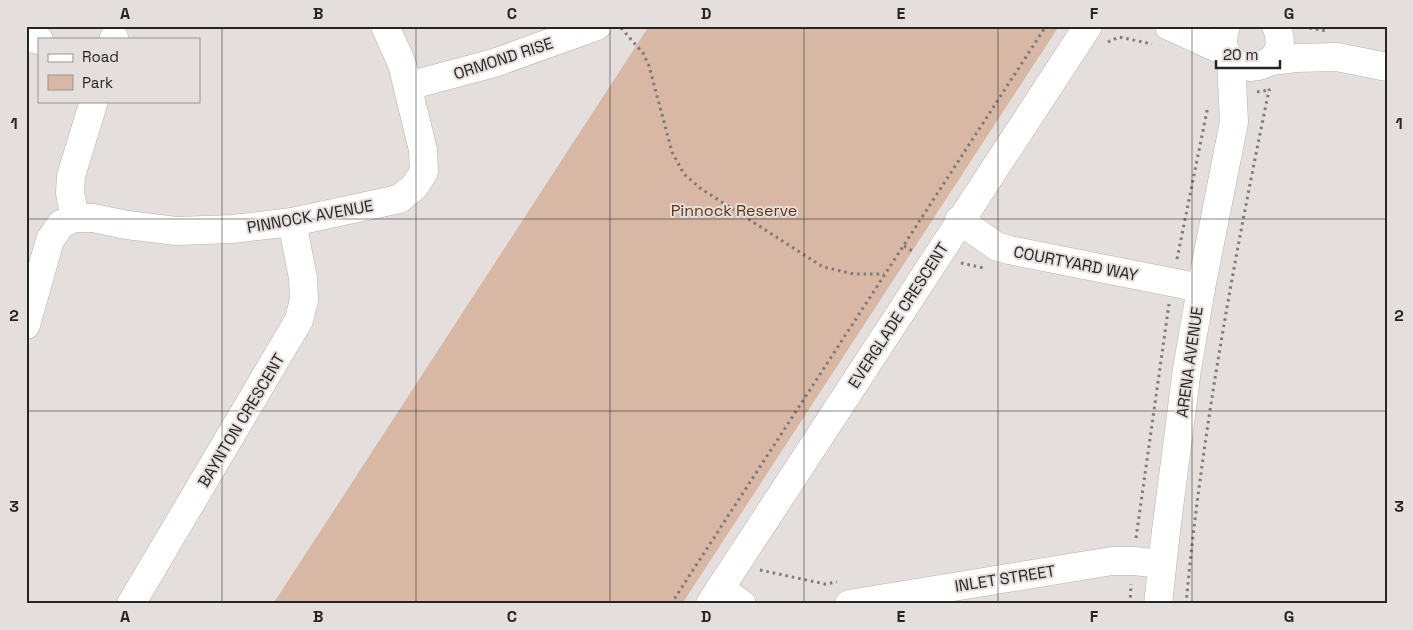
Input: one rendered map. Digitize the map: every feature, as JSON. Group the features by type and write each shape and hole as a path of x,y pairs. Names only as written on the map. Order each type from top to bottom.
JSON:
{"street":[{"name":"PINNOCK AVENUE","path":"75,218 93,218 176,231 233,229 292,222 400,199 414,188 424,172 424,150 405,75 385,26"},
{"name":"PINNOCK AVENUE","path":"400,26 405,75"},
{"name":"ORMOND RISE","path":"405,75 494,63 597,26"},
{"path":"1289,29 1337,57"},
{"name":"ARENA AVENUE","path":"1234,122 1271,70 1280,36 1289,29"},
{"name":"EVERGLADE CRESCENT","path":"728,599 1095,35"},
{"path":"1164,36 1227,46 1238,65 1246,68 1271,70 1295,58 1337,57 1387,67"},
{"name":"ARENA AVENUE","path":"1158,604 1187,369 1200,288 1234,122 1227,46"},
{"path":"26,325 50,240 61,224 75,218 70,193 71,176 94,102"},
{"name":"BAYNTON CRESCENT","path":"131,604 299,320 304,300 292,222"},
{"name":"COURTYARD WAY","path":"969,228 996,246 1009,250 1200,288"},
{"name":"INLET STREET","path":"849,604 1112,560 1134,560 1162,564"}],"path":[{"path":"620,26 643,53 649,66 672,152 684,174 700,188 823,267 854,274 885,274"},
{"path":"671,604 1046,26"},
{"path":"1095,35 1119,38 1164,36"},
{"path":"1186,604 1200,486 1231,279 1269,90 1271,70"},
{"path":"960,263 969,228"},
{"path":"728,599 760,570"}],"green space":[{"name":"Pinnock Reserve","path":"649,26 1059,26 682,604 273,604"}]}
